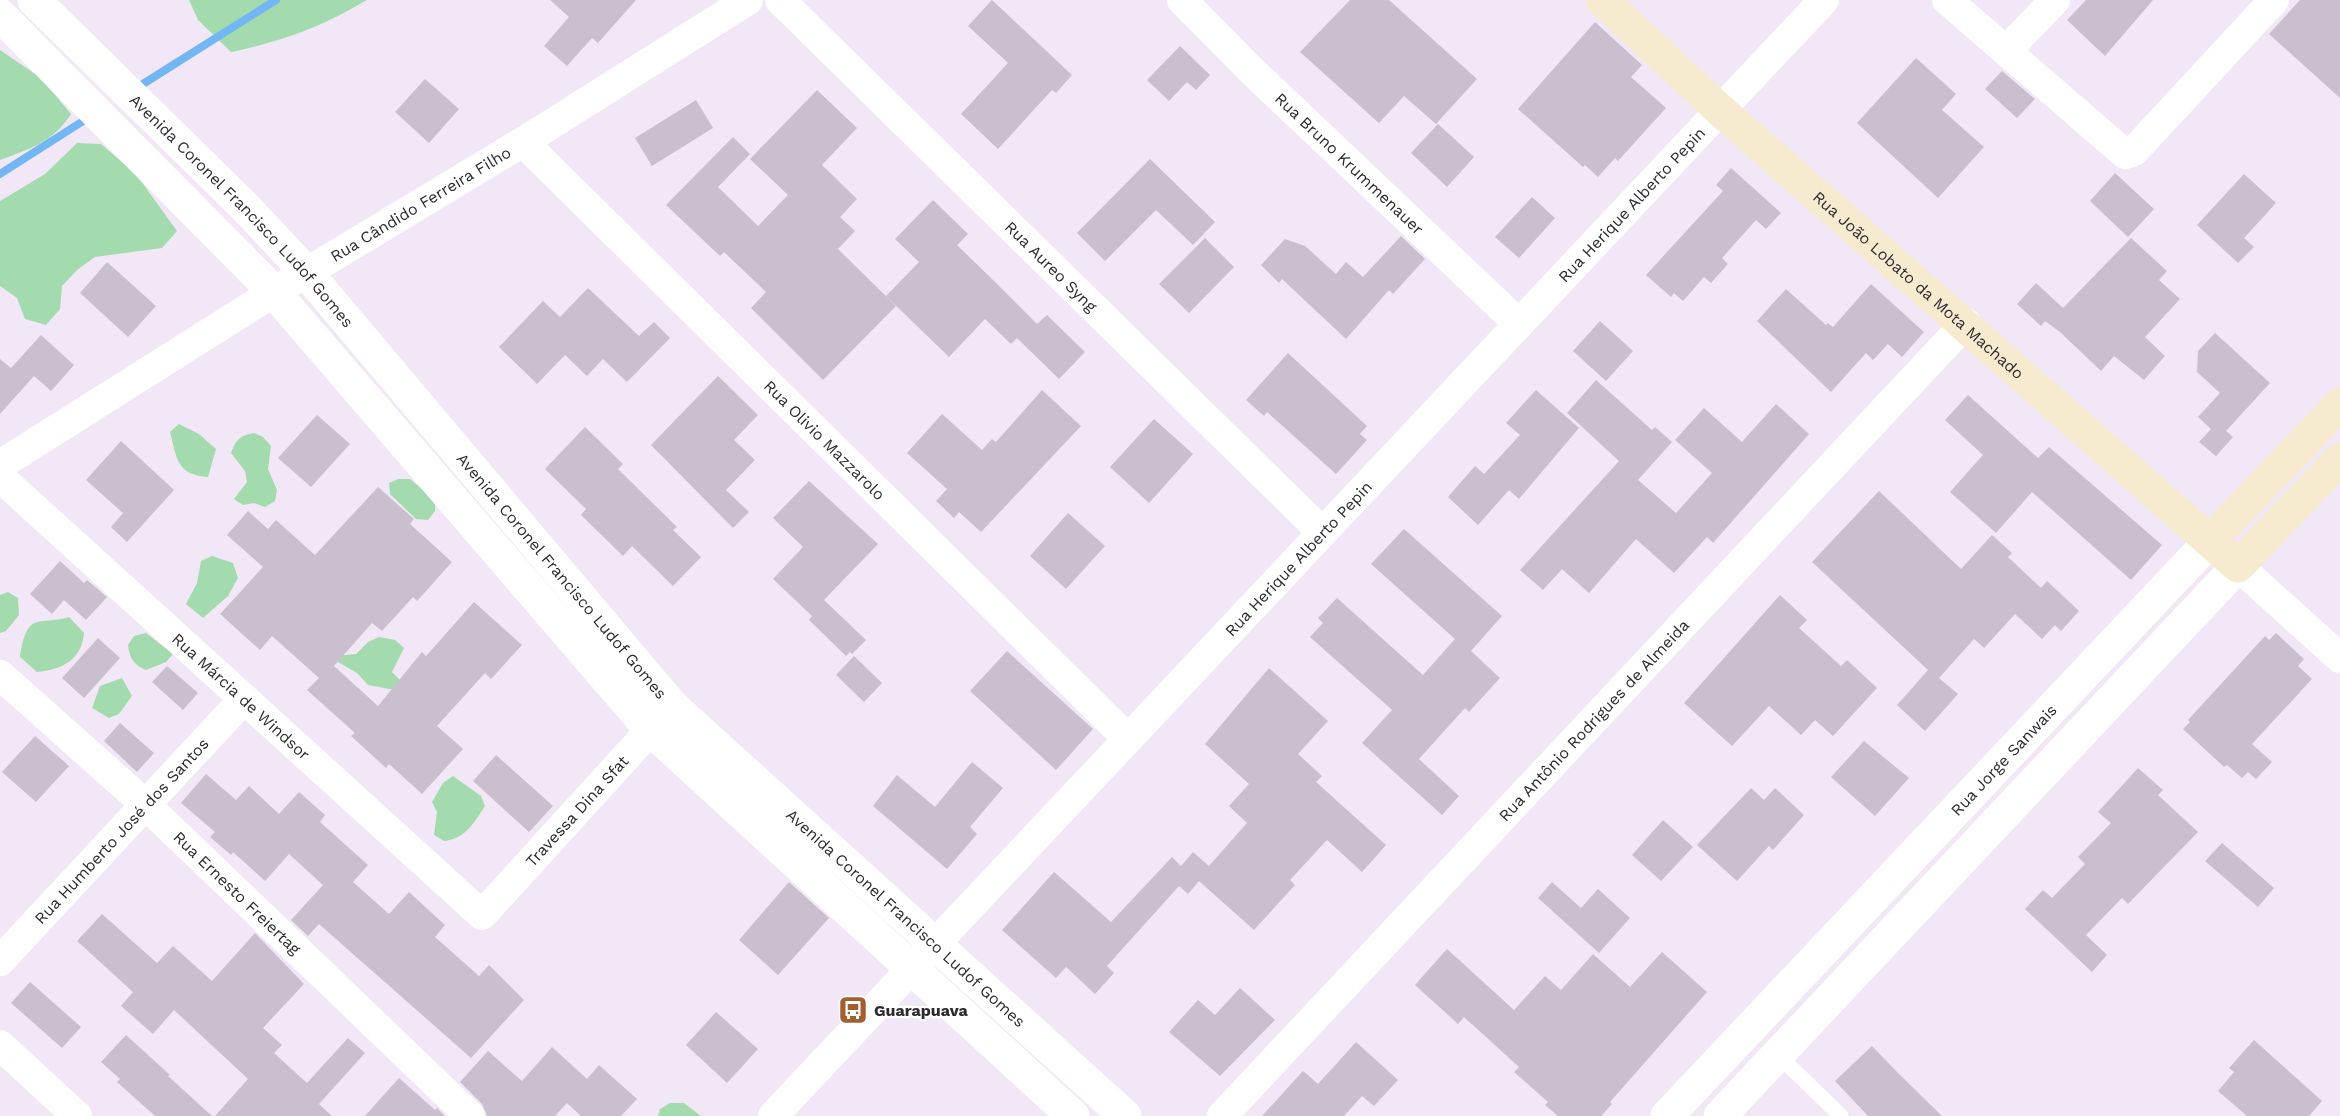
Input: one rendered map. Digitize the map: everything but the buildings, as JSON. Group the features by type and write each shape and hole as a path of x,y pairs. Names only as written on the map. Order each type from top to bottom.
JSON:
{"main road":[{"name":"Rua João Lobato da Mota Machado","path":"1602,0 1719,109 1965,323 2238,566"},
{"name":"Rua Jorge Sanwais","path":"2211,540 2340,404"},
{"path":"2238,566 2340,459"}],"street":[{"name":"Avenida Coronel Francisco Ludof Gomes","path":"34,0 245,207 306,272 661,718 936,945 1125,1116"},
{"name":"Rua Cândido Ferreira Filho","path":"0,465 306,272 523,142 748,0"},
{"name":"Rua Aureo Syng","path":"780,0 1322,532"},
{"name":"Rua Bruno Krummenauer","path":"1182,0 1260,78 1519,324"},
{"name":"Rua Herique Alberto Pepin","path":"773,1116 913,970 1719,109 1824,0"},
{"path":"1947,0 2125,154 2133,151 2274,0"},
{"path":"2006,51 2055,0"},
{"name":"Avenida Coronel Francisco Ludof Gomes","path":"0,15 274,292 661,718 913,970 1073,1116"},
{"name":"Rua Olivio Mazzarolo","path":"523,142 1128,739"},
{"name":"Rua Antônio Rodrigues de Almeida","path":"1222,1116 1965,323"},
{"name":"Rua Márcia de Windsor","path":"0,477 482,915"},
{"name":"Rua Jorge Sanwais","path":"1667,1116 2211,540"},
{"path":"1720,1116 2238,566 2340,658"},
{"name":"Rua Ernesto Freiertag","path":"0,675 145,804 470,1116"},
{"name":"Rua Humberto José dos Santos","path":"0,961 243,700"},
{"name":"Travessa Dina Sfat","path":"482,915 661,718"},
{"path":"0,1045 77,1116"}],"lane":[{"path":"1778,1055 1841,1116"}],"green space":[{"path":"189,0 367,0 302,32 231,52 198,20"},
{"path":"0,50 41,78 71,114 49,138 0,160"},
{"path":"77,143 101,144 136,174 177,231 162,248 95,257 77,270 62,286 60,309 46,325 25,319 17,298 0,286 0,201 45,174"},
{"path":"179,424 199,434 216,449 208,477 190,473 180,464 170,432"},
{"path":"254,433 263,437 271,446 268,469 277,490 275,501 265,507 254,503 243,505 234,499 247,482 245,471 231,453 239,439"},
{"path":"398,479 410,479 435,500 435,511 428,520 416,519 390,494 389,483"},
{"path":"212,556 233,563 238,578 228,596 203,618 186,604 197,583 201,561"},
{"path":"8,592 18,598 19,615 6,631 0,633 0,595"},
{"path":"69,617 84,633 75,657 62,666 37,672 20,657 26,632 36,623"},
{"path":"146,633 173,654 166,662 146,670 133,660 128,645 134,636"},
{"path":"379,637 395,640 404,648 392,672 400,680 395,690 368,685 357,673 338,662 337,656 356,654 368,642"},
{"path":"122,678 132,696 119,714 109,718 92,708 100,686"},
{"path":"453,776 481,796 485,806 463,834 444,841 434,835 437,812 432,802 443,783"},
{"path":"670,1103 684,1103 701,1116 658,1116 660,1109"}],"waterway":[{"path":"135,89 276,0"},
{"path":"0,174 91,116"}],"place":[{"name":"Guarapuava","path":"853,1010"}]}
